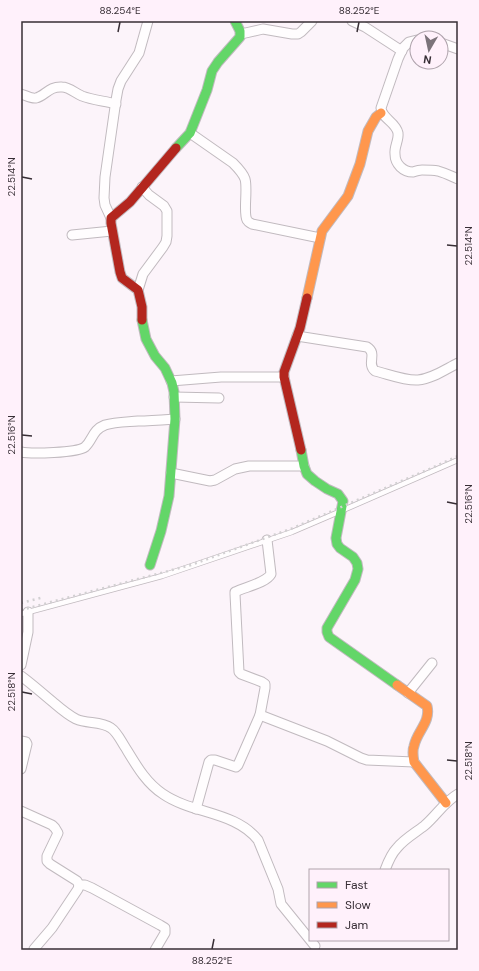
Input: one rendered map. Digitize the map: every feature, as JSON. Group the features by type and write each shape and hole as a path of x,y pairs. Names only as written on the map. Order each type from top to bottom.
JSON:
{"street":[{"path":"138,290 122,278 112,231 111,218 106,210 104,198 105,177 118,90 121,81 139,54 148,21"},
{"path":"111,218 130,202 190,133 207,90 212,71 241,36 235,21"},
{"path":"240,34 263,29 298,34 312,21"},
{"path":"352,21 365,27 402,51"},
{"path":"409,42 403,48 380,108 381,113 397,130 398,138 394,155 402,169 414,172 421,170 439,171 458,179"},
{"path":"21,94 37,98 57,86 63,86 82,96 116,104"},
{"path":"381,113 376,117 368,131 360,164 348,196 322,231 302,320 284,372 284,377 307,474 315,482 338,494 343,501 336,538 337,544 340,548 353,556 358,569 355,580 327,628 327,632 329,637 427,706 429,711 428,717 415,741 412,757 414,762 446,803"},
{"path":"190,133 233,164 244,176 246,186 246,218 249,222 252,224 320,238"},
{"path":"142,187 164,206 167,211 166,242 143,274 138,290 142,307 142,322 146,339 154,356 165,368 171,381 174,392 175,419 168,496 162,524 150,565"},
{"path":"72,235 112,231"},
{"path":"297,336 367,347 373,353 372,368 375,371 404,378 416,380 422,379 458,363"},
{"path":"171,381 221,377 284,377"},
{"path":"174,397 219,398"},
{"path":"21,452 48,453 83,449 96,430 106,425 121,422 175,419"},
{"path":"171,473 215,480 235,469 249,466 304,466"},
{"path":"196,808 209,762 211,760 215,760 233,766 238,765 260,715 266,688 265,684 239,672 235,592 270,576 267,540"},
{"path":"21,665 28,632 24,613"},
{"path":"408,692 432,663"},
{"path":"21,676 75,719 110,727 120,738 146,779 156,789 170,799 226,818 246,828 253,834 258,840 278,889 281,904 309,937"},
{"path":"260,715 327,741 367,760 414,762"},
{"path":"21,741 28,744 21,769"},
{"path":"386,869 396,848 424,825 450,799 458,794"},
{"path":"21,811 52,825 57,830 58,833 47,856 47,862 77,881 79,885"},
{"path":"34,949 52,928 78,889 79,885"},
{"path":"79,885 85,885 92,888 165,928 165,933 155,950"}],"lane":[{"path":"24,613 162,576 292,532 458,460"}],"railway":[{"path":"21,610 191,565 293,528 458,456"},
{"path":"21,603 44,597"}],"traffic: fast":[{"path":"176,148 190,133 207,90 212,71 240,37 240,31 235,21"},
{"path":"142,320 146,339 155,356 165,368 172,383 174,392 175,419 169,496 161,531 150,565"},
{"path":"301,450 307,474 327,489 338,494 343,501 336,538 337,544 340,548 353,557 357,563 358,569 355,580 327,628 329,637 397,685"}],"traffic: slow":[{"path":"307,298 322,231 348,196 360,164 368,131 376,117 381,113"},
{"path":"397,685 427,706 427,717 413,748 414,762 446,803"}],"traffic: jam":[{"path":"142,320 142,307 138,290 122,278 120,272 111,218 130,202 176,148"},
{"path":"301,450 284,372 300,328 307,298"}]}
